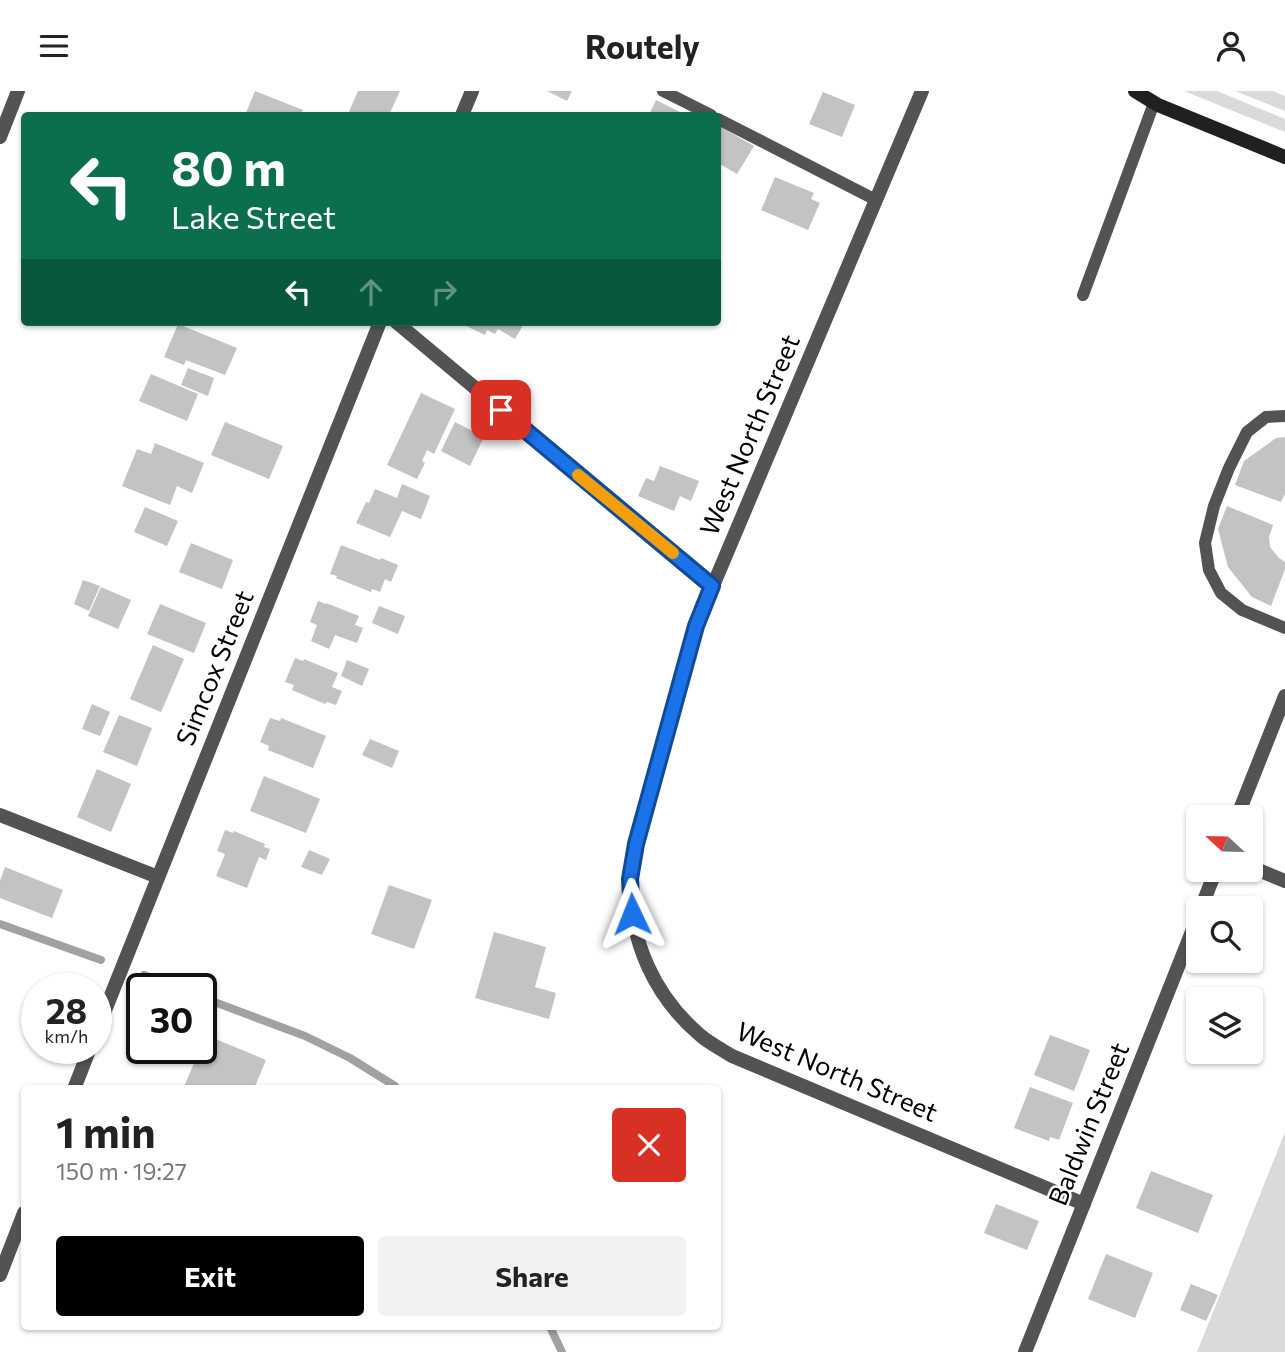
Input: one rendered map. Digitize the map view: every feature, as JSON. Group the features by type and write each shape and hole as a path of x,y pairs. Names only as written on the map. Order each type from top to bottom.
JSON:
{"main road":[{"path":"1135,91 1154,103 1285,157"}],"street":[{"path":"0,138 18,91"},
{"path":"463,112 472,91"},
{"name":"West North Street","path":"922,91 696,626 636,844 630,879 632,914 640,949 655,982 676,1011 701,1037 732,1056 1084,1204"},
{"name":"Simcox Street","path":"112,993 378,326"},
{"path":"401,326 712,586"},
{"path":"1242,805 1285,696"},
{"path":"0,815 158,877"},
{"path":"1264,872 1285,881"},
{"name":"Baldwin Street","path":"1025,1352 1186,947"},
{"path":"76,1085 84,1064"},
{"path":"0,1275 21,1221"}],"lane":[{"path":"663,91 704,112"},
{"path":"1083,295 1154,103"},
{"path":"721,121 876,200"},
{"path":"1285,416 1266,417 1247,432 1214,506 1205,543 1209,571 1221,593 1242,610 1285,628"}],"shaded area":[{"path":"1184,91 1217,91 1285,119 1285,132"},
{"path":"1235,91 1272,91 1285,96 1285,111"},
{"path":"1285,1132 1285,1352 1197,1352"}],"building":[{"path":"255,91 303,110 302,112 246,112"},
{"path":"358,91 400,91 390,112 349,112"},
{"path":"547,91 572,91 567,101"},
{"path":"823,92 855,105 842,137 809,124"},
{"path":"656,100 680,112 650,112"},
{"path":"721,127 754,146 737,174 721,165"},
{"path":"775,177 814,193 811,199 820,203 808,230 761,210"},
{"path":"177,326 237,348 225,375 186,360 184,365 164,357"},
{"path":"466,326 523,326 515,339 498,329 495,334 487,330 485,335"},
{"path":"188,368 214,378 208,396 181,385"},
{"path":"151,374 198,394 187,421 139,401"},
{"path":"421,393 455,409 434,454 427,450 422,461 425,463 417,479 387,465"},
{"path":"225,422 283,446 269,479 211,455"},
{"path":"455,422 484,437 470,466 441,451"},
{"path":"1285,437 1285,494 1281,502 1235,485 1244,461 1276,438"},
{"path":"155,443 204,463 192,493 177,486 170,505 122,486 137,449 151,454"},
{"path":"660,466 699,481 691,501 680,496 674,511 638,496 646,478 654,481"},
{"path":"402,484 430,496 421,519 402,511 390,537 356,523 375,489 397,498"},
{"path":"1227,506 1273,525 1269,537 1270,547 1285,562 1285,569 1271,606 1252,597 1228,567 1218,529"},
{"path":"145,507 178,521 167,546 134,532"},
{"path":"191,543 233,560 222,589 179,572"},
{"path":"341,545 398,565 391,582 385,579 380,592 372,589 371,592 330,574"},
{"path":"83,580 100,586 89,611 74,604"},
{"path":"101,587 131,600 118,629 88,616"},
{"path":"318,601 359,616 355,625 363,628 357,643 335,635 329,649 311,641 317,625 310,622"},
{"path":"160,604 206,623 194,653 147,634"},
{"path":"379,606 405,616 398,634 372,623"},
{"path":"153,645 184,659 161,712 130,699"},
{"path":"295,658 338,673 332,687 342,691 336,705 327,702 325,704 292,690 294,685 285,682"},
{"path":"347,660 369,669 362,686 341,676"},
{"path":"92,704 110,712 100,736 82,729"},
{"path":"119,715 152,728 137,766 103,752"},
{"path":"270,718 280,721 281,718 326,736 313,768 268,750 269,746 260,742"},
{"path":"370,739 399,751 392,768 362,755"},
{"path":"97,769 131,784 111,832 77,817"},
{"path":"264,776 320,799 306,833 250,811"},
{"path":"225,830 265,844 264,847 270,849 266,860 259,857 247,888 216,876 225,854 217,851"},
{"path":"309,850 330,859 322,875 301,867"},
{"path":"5,867 63,890 52,918 0,898 0,881"},
{"path":"389,885 432,900 414,949 371,934"},
{"path":"494,932 546,947 535,987 556,993 549,1019 475,998"},
{"path":"1050,1035 1090,1050 1074,1091 1034,1075"},
{"path":"217,1040 266,1060 256,1085 185,1085 194,1064 217,1064"},
{"path":"1030,1087 1073,1103 1059,1140 1050,1137 1049,1141 1014,1128"},
{"path":"1151,1171 1213,1195 1198,1233 1136,1208"},
{"path":"996,1204 1039,1221 1027,1250 984,1233"},
{"path":"1106,1254 1153,1273 1135,1318 1088,1299"},
{"path":"1191,1284 1218,1295 1206,1321 1180,1310"}],"waterway":[{"path":"0,924 101,960"},
{"path":"217,1003 305,1036 350,1058 393,1085"},
{"path":"551,1330 562,1352"}],"slow traffic":[{"path":"578,475 673,553"}],"route":[{"path":"501,410 712,586 696,626 636,844 630,879 632,914"}]}
